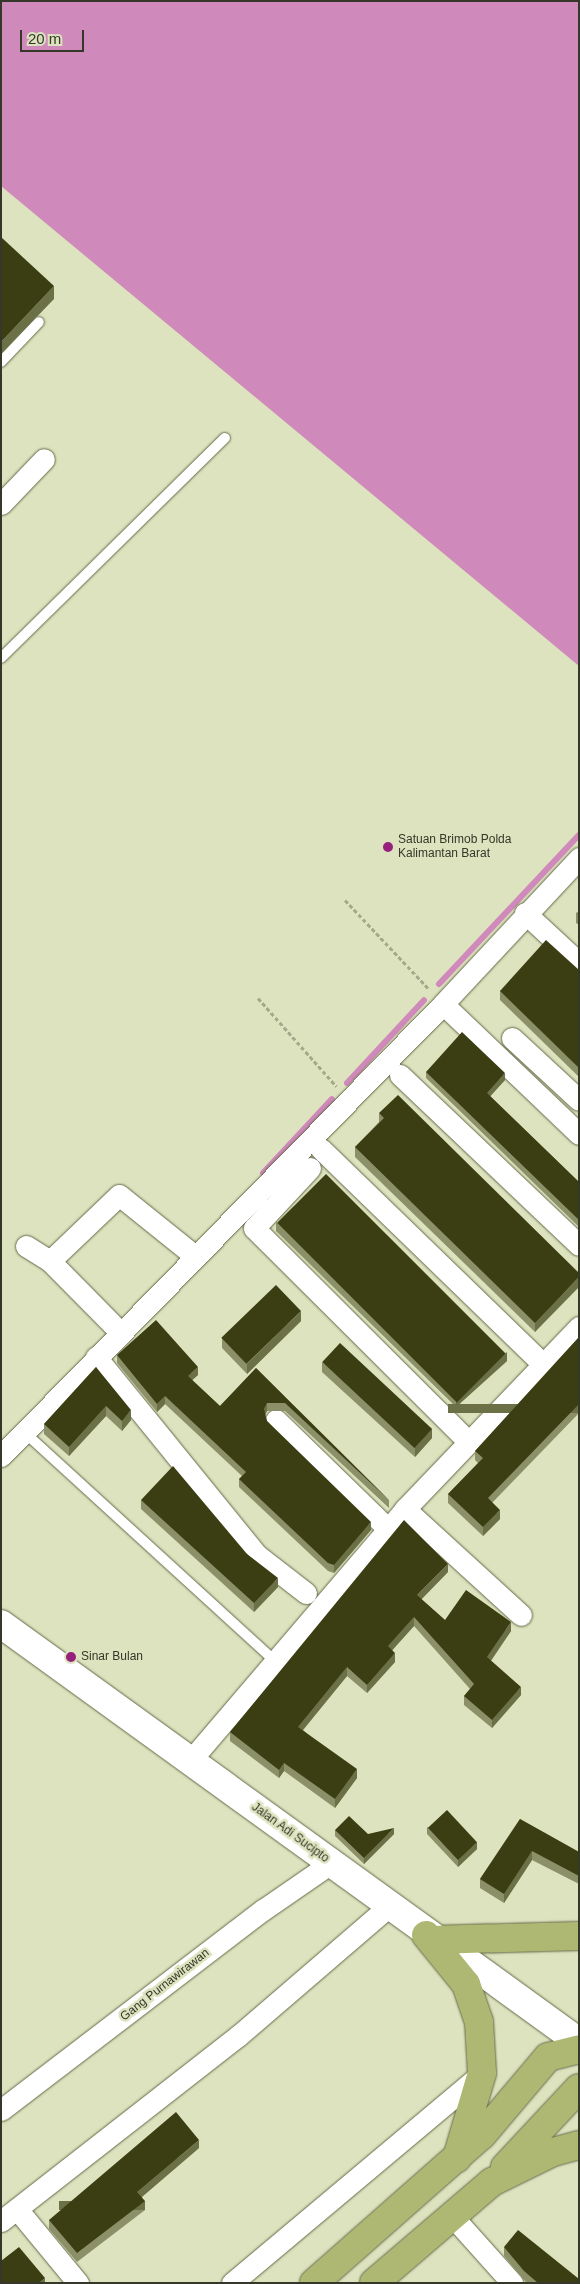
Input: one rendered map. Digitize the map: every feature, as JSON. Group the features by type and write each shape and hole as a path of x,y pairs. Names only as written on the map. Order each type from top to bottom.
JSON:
{"highway":[{"path":"429,1938 579,1936"},
{"path":"429,1938 466,1984 474,2004 482,2073 456,2159"},
{"path":"314,2283 456,2159 548,2057 579,2049"},
{"path":"374,2283 485,2188 579,2088"},
{"path":"485,2188 521,2166 579,2144"}],"main road":[{"name":"Jalan Adi Sucipto","path":"1,1624 331,1863 429,1938 579,2042"}],"street":[{"path":"1,504 44,459"},
{"path":"1,1456 23,1431 443,1004 524,913 579,858"},
{"path":"524,913 579,963"},
{"path":"443,1004 579,1134"},
{"path":"512,1038 579,1100"},
{"path":"400,1075 579,1245"},
{"path":"321,1149 542,1363"},
{"path":"310,1168 254,1228 468,1440"},
{"path":"50,1261 119,1195 195,1256"},
{"path":"26,1246 50,1261 120,1332"},
{"path":"190,1761 274,1660 405,1509 468,1440 579,1327"},
{"path":"96,1357 258,1555 306,1593"},
{"path":"276,1420 388,1529"},
{"path":"405,1509 521,1615"},
{"name":"Gang Purnawirawan","path":"1,2110 263,1910 331,1863"},
{"path":"78,2283 9,2215 238,2036 389,1906"},
{"path":"232,2283 482,2073"},
{"path":"453,2216 503,2280"}],"lane":[{"path":"1,362 39,322"},
{"path":"1,658 225,438"},
{"path":"23,1431 274,1660"}],"path":[{"path":"345,900 443,1004"},
{"path":"258,998 348,1100"}],"shaded area":[{"path":"1,1 579,1 579,666 1,186"}],"building":[{"path":"1,237 54,286 1,342"},
{"path":"546,940 579,970 579,1068 500,991"},
{"path":"462,1032 505,1073 487,1093 579,1182 579,1220 426,1072"},
{"path":"398,1095 579,1273 579,1277 535,1323 355,1147 384,1118 379,1113"},
{"path":"326,1174 506,1354 457,1402 277,1223"},
{"path":"276,1285 301,1311 246,1364 221,1338"},
{"path":"156,1320 198,1367 188,1376 220,1406 256,1368 389,1500 285,1403 267,1403 264,1409 267,1421 371,1522 334,1565 328,1563 239,1479 246,1472 165,1396 157,1404 117,1355"},
{"path":"579,1337 579,1404 488,1498 500,1510 483,1527 448,1494 483,1458 475,1451"},
{"path":"340,1343 432,1429 414,1448 322,1362"},
{"path":"96,1367 131,1410 122,1421 106,1406 69,1447 44,1424"},
{"path":"173,1466 247,1554 278,1578 254,1603 141,1500"},
{"path":"404,1520 448,1564 417,1595 445,1620 466,1590 511,1622 487,1657 521,1687 492,1720 464,1696 474,1684 414,1617 388,1646 395,1653 367,1685 347,1667 298,1727 357,1769 335,1799 284,1763 279,1770 230,1732"},
{"path":"447,1810 477,1842 458,1860 428,1828"},
{"path":"349,1816 368,1834 394,1828 364,1858 335,1830"},
{"path":"520,1819 579,1852 579,1876 532,1851 504,1894 480,1879"},
{"path":"176,2112 199,2140 137,2192 145,2201 77,2253 49,2220"},
{"path":"518,2230 579,2279 579,2283 538,2283 524,2271 504,2247"},
{"path":"19,2247 45,2278 39,2283 1,2283 1,2261"}],"waterway":[{"path":"439,984 579,835"},
{"path":"347,1083 424,1000"},
{"path":"263,1173 332,1099"}],"place":[{"name":"Satuan Brimob Polda Kalimantan Barat","path":"388,847"},
{"name":"Sinar Bulan","path":"71,1657"}]}
